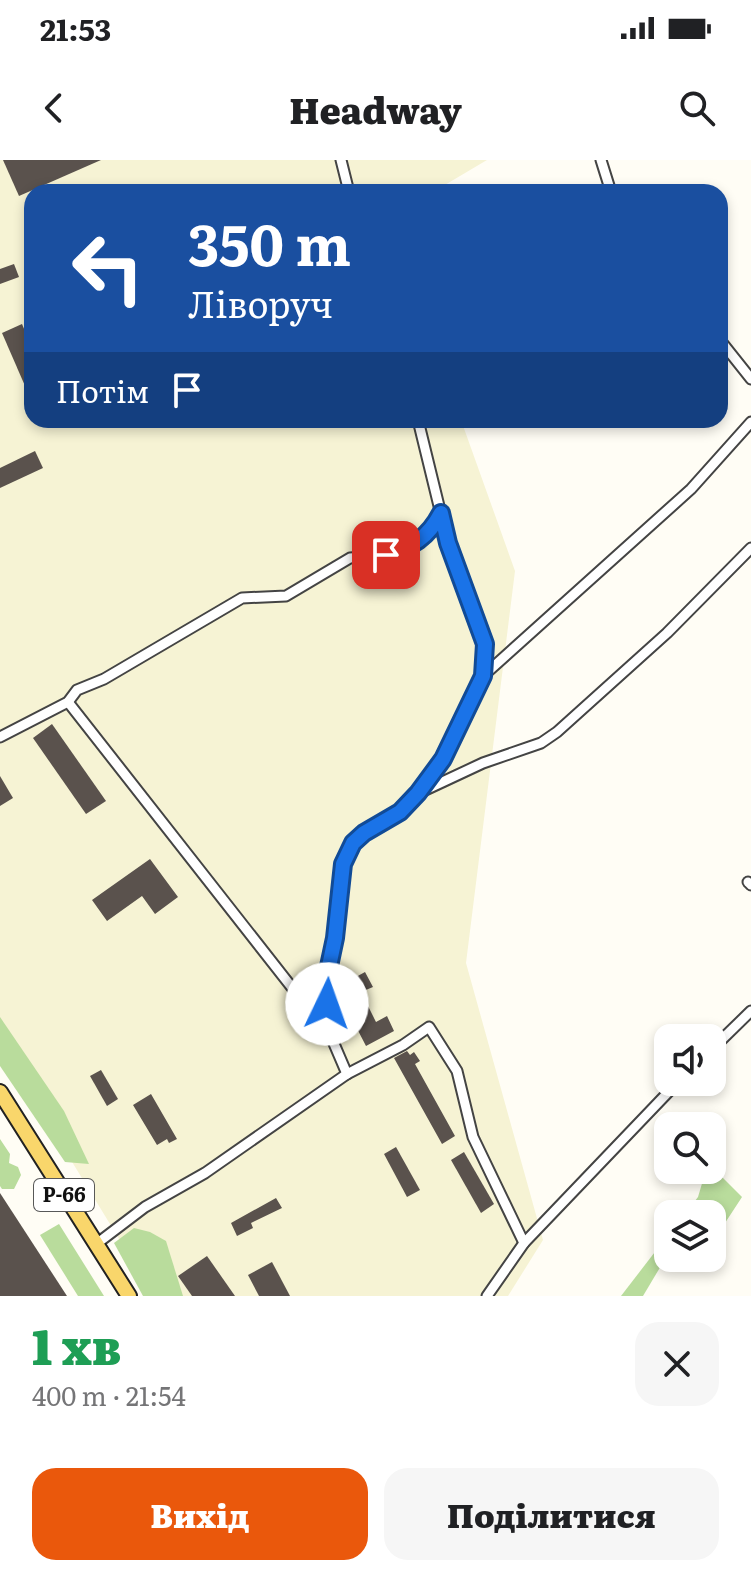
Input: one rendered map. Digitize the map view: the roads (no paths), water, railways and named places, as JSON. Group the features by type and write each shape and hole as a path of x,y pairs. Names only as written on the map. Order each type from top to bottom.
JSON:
{"main road":[{"name":"Р-66","path":"0,1092 129,1296"}],"street":[{"path":"341,160 347,184"},
{"path":"601,160 608,184"},
{"path":"728,350 751,379"},
{"path":"483,676 691,489 751,422"},
{"path":"332,1039 327,1004 328,971 343,864 353,843 400,812 418,793 443,759 483,676 485,644 448,543 420,428"},
{"path":"0,737 68,702 77,690 104,679 242,598 286,596 350,558 386,555 405,549 432,530 441,513"},
{"path":"418,793 483,763 541,743 557,732 667,633 751,548"},
{"path":"68,702 332,1039 347,1074"},
{"path":"726,1035 751,1011"},
{"path":"95,1245 145,1207 205,1173 347,1074 403,1045 429,1027 457,1071 473,1137 524,1243"},
{"path":"487,1296 524,1243 665,1096"}]}
